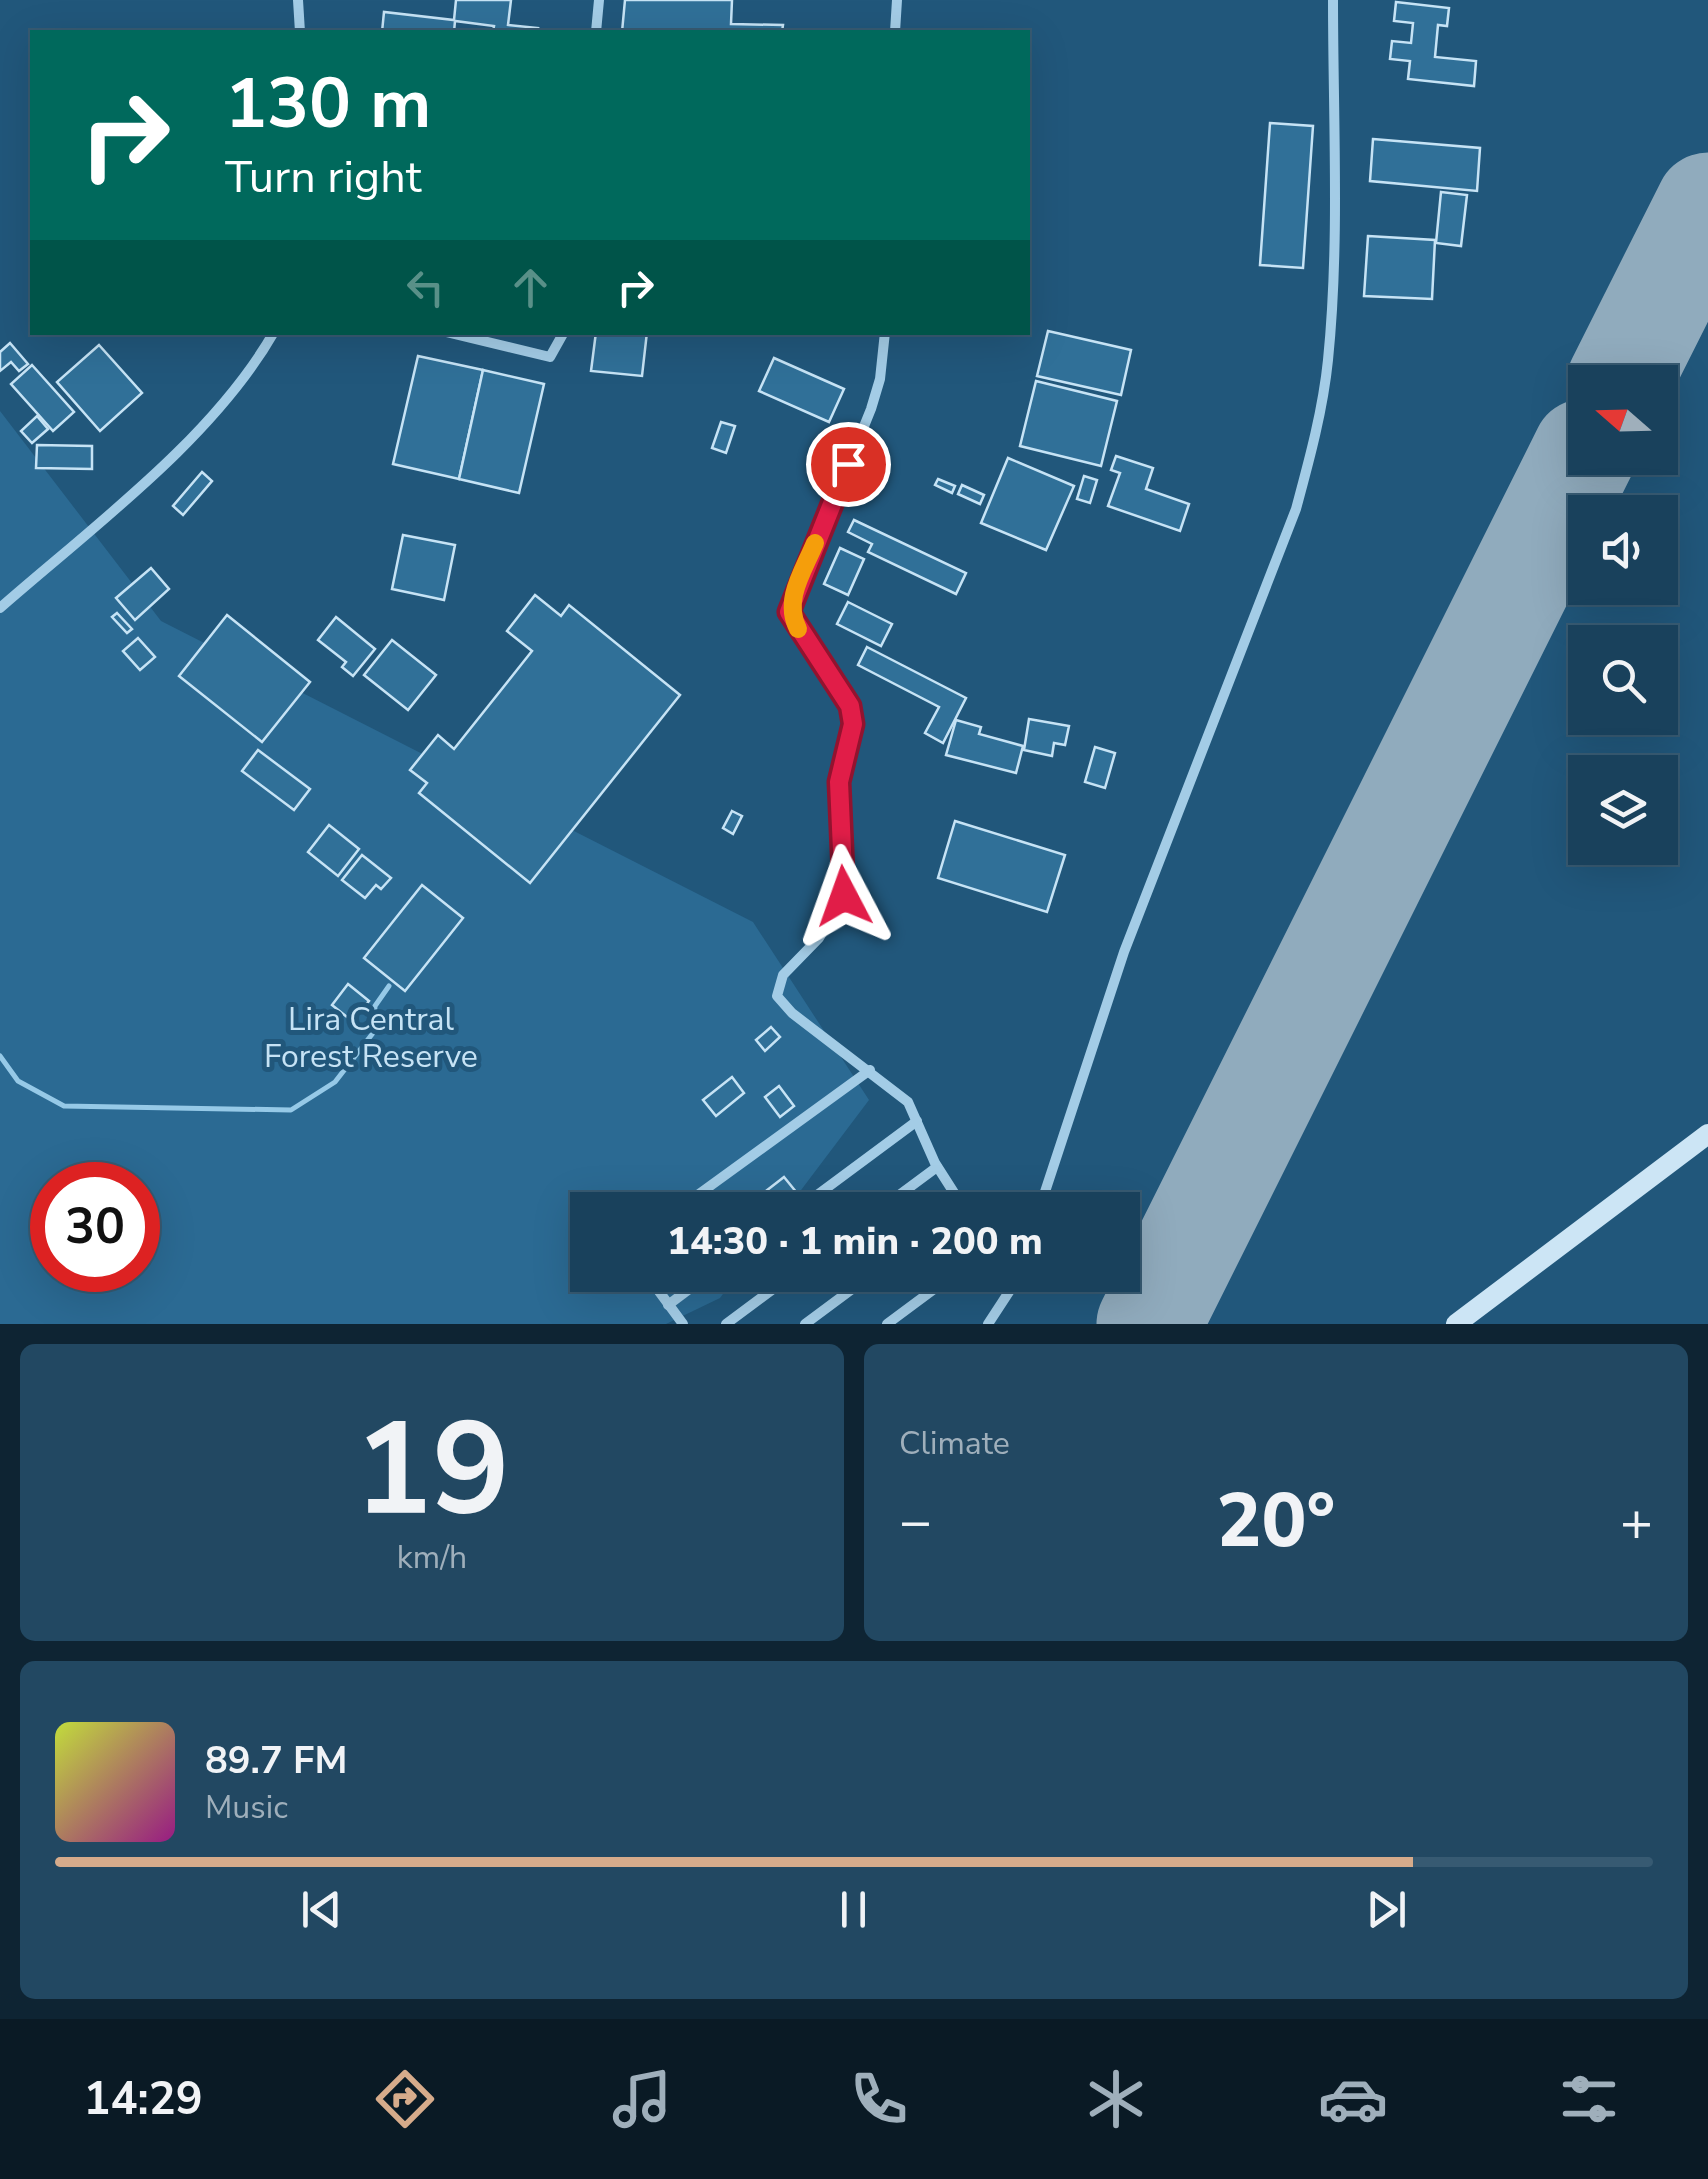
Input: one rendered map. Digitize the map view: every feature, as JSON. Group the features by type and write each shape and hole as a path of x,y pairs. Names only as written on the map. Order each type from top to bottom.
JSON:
{"main road":[{"path":"1456,1324 1708,1134"}],"street":[{"path":"298,0 300,30"},
{"path":"596,30 599,0"},
{"path":"895,30 897,0"},
{"path":"1045,1192 1124,952 1296,510 1312,453 1328,364 1333,287 1333,0"},
{"path":"0,608 142,483 216,409 272,335"},
{"path":"458,335 550,357 562,335"},
{"path":"885,335 880,378 871,408 789,612 850,706 853,724 839,782 844,896 819,938 783,975 776,988 780,1002 792,1013 908,1102 952,1192"},
{"path":"702,1192 870,1070"},
{"path":"821,1192 917,1121"},
{"path":"903,1192 937,1167"},
{"path":"659,1292 683,1324"},
{"path":"668,1305 685,1292"},
{"path":"726,1324 769,1292"},
{"path":"805,1324 847,1292"},
{"path":"887,1324 930,1292"},
{"path":"988,1324 1008,1292"}],"green space":[{"name":"Lira Central Forest Reserve","path":"0,411 161,621 753,922 869,1100 800,1192 570,1192 570,1292 724,1292 720,1298 666,1324 0,1324"}],"building":[{"path":"456,0 511,0 508,25 538,28 493,30 494,26 455,21 454,30 382,30 384,12 454,20"},
{"path":"625,0 732,0 731,24 783,25 782,30 622,30"},
{"path":"1396,2 1449,8 1447,26 1438,25 1435,57 1476,61 1474,86 1408,79 1410,61 1390,59 1392,41 1411,43 1413,23 1394,21"},
{"path":"1270,123 1313,126 1303,268 1260,265"},
{"path":"1373,139 1480,148 1477,191 1370,181"},
{"path":"1441,192 1467,195 1461,246 1436,243"},
{"path":"1368,236 1435,240 1432,299 1364,296"},
{"path":"1048,331 1131,350 1121,395 1037,376"},
{"path":"596,335 647,335 642,376 591,371"},
{"path":"10,343 28,364 19,371 11,362 0,371 0,352"},
{"path":"99,345 142,393 100,431 57,382"},
{"path":"418,356 483,370 459,479 393,464"},
{"path":"774,358 844,389 829,422 759,391"},
{"path":"32,365 74,412 53,431 11,384"},
{"path":"483,370 544,384 519,493 459,479"},
{"path":"1036,381 1117,401 1101,466 1020,446"},
{"path":"37,416 48,429 32,443 21,431"},
{"path":"721,422 735,426 726,453 712,448"},
{"path":"37,445 92,446 92,469 36,468"},
{"path":"1116,456 1153,468 1146,489 1189,504 1180,531 1108,506 1120,473 1111,470"},
{"path":"1008,458 1074,486 1046,550 981,523"},
{"path":"202,472 212,481 183,515 173,506"},
{"path":"1084,476 1097,480 1090,503 1077,499"},
{"path":"938,479 955,486 952,493 935,485"},
{"path":"962,485 984,495 980,504 958,494"},
{"path":"854,520 966,573 956,594 868,552 872,544 848,532"},
{"path":"403,535 455,545 444,600 392,589"},
{"path":"840,548 864,559 848,595 824,584"},
{"path":"151,568 169,589 135,620 116,598"},
{"path":"535,595 561,616 569,605 680,695 530,883 419,793 427,783 410,770 438,735 454,749 532,651 507,631"},
{"path":"848,602 892,624 881,646 837,624"},
{"path":"117,613 132,629 127,633 112,617"},
{"path":"227,615 310,682 262,742 179,676"},
{"path":"336,617 375,649 353,676 342,667 346,662 318,640"},
{"path":"138,638 155,657 140,670 123,651"},
{"path":"392,640 436,675 408,710 364,675"},
{"path":"867,647 966,698 943,743 925,733 939,707 858,665"},
{"path":"1029,719 1069,726 1065,745 1054,743 1052,756 1024,750"},
{"path":"956,720 981,727 979,734 1023,746 1016,773 946,755"},
{"path":"1095,747 1115,753 1105,788 1085,782"},
{"path":"258,750 310,789 294,810 242,771"},
{"path":"732,811 742,816 733,834 723,828"},
{"path":"955,821 1065,855 1047,912 938,878"},
{"path":"329,825 359,849 338,876 308,852"},
{"path":"362,855 391,878 381,889 376,885 365,898 342,880"},
{"path":"422,885 463,918 405,991 364,958"},
{"path":"348,984 369,1001 352,1021 332,1005"},
{"path":"771,1027 780,1037 765,1051 756,1040"},
{"path":"732,1077 744,1093 716,1116 703,1100"},
{"path":"779,1086 794,1106 780,1117 765,1097"},
{"path":"784,1177 796,1192 767,1192"}],"waterway":[{"path":"0,1056 18,1081 64,1106 291,1110 335,1082 373,1033 375,1006 389,986"}],"taxiway":[{"path":"1551,519 1568,526"}],"runway":[{"path":"1628,365 1708,205"},
{"path":"1149,1324 1573,475"}],"slow traffic":[{"path":"798,629 789,612 815,543"}],"route":[{"path":"844,896 839,782 853,724 850,706 789,612 848,464"}]}
